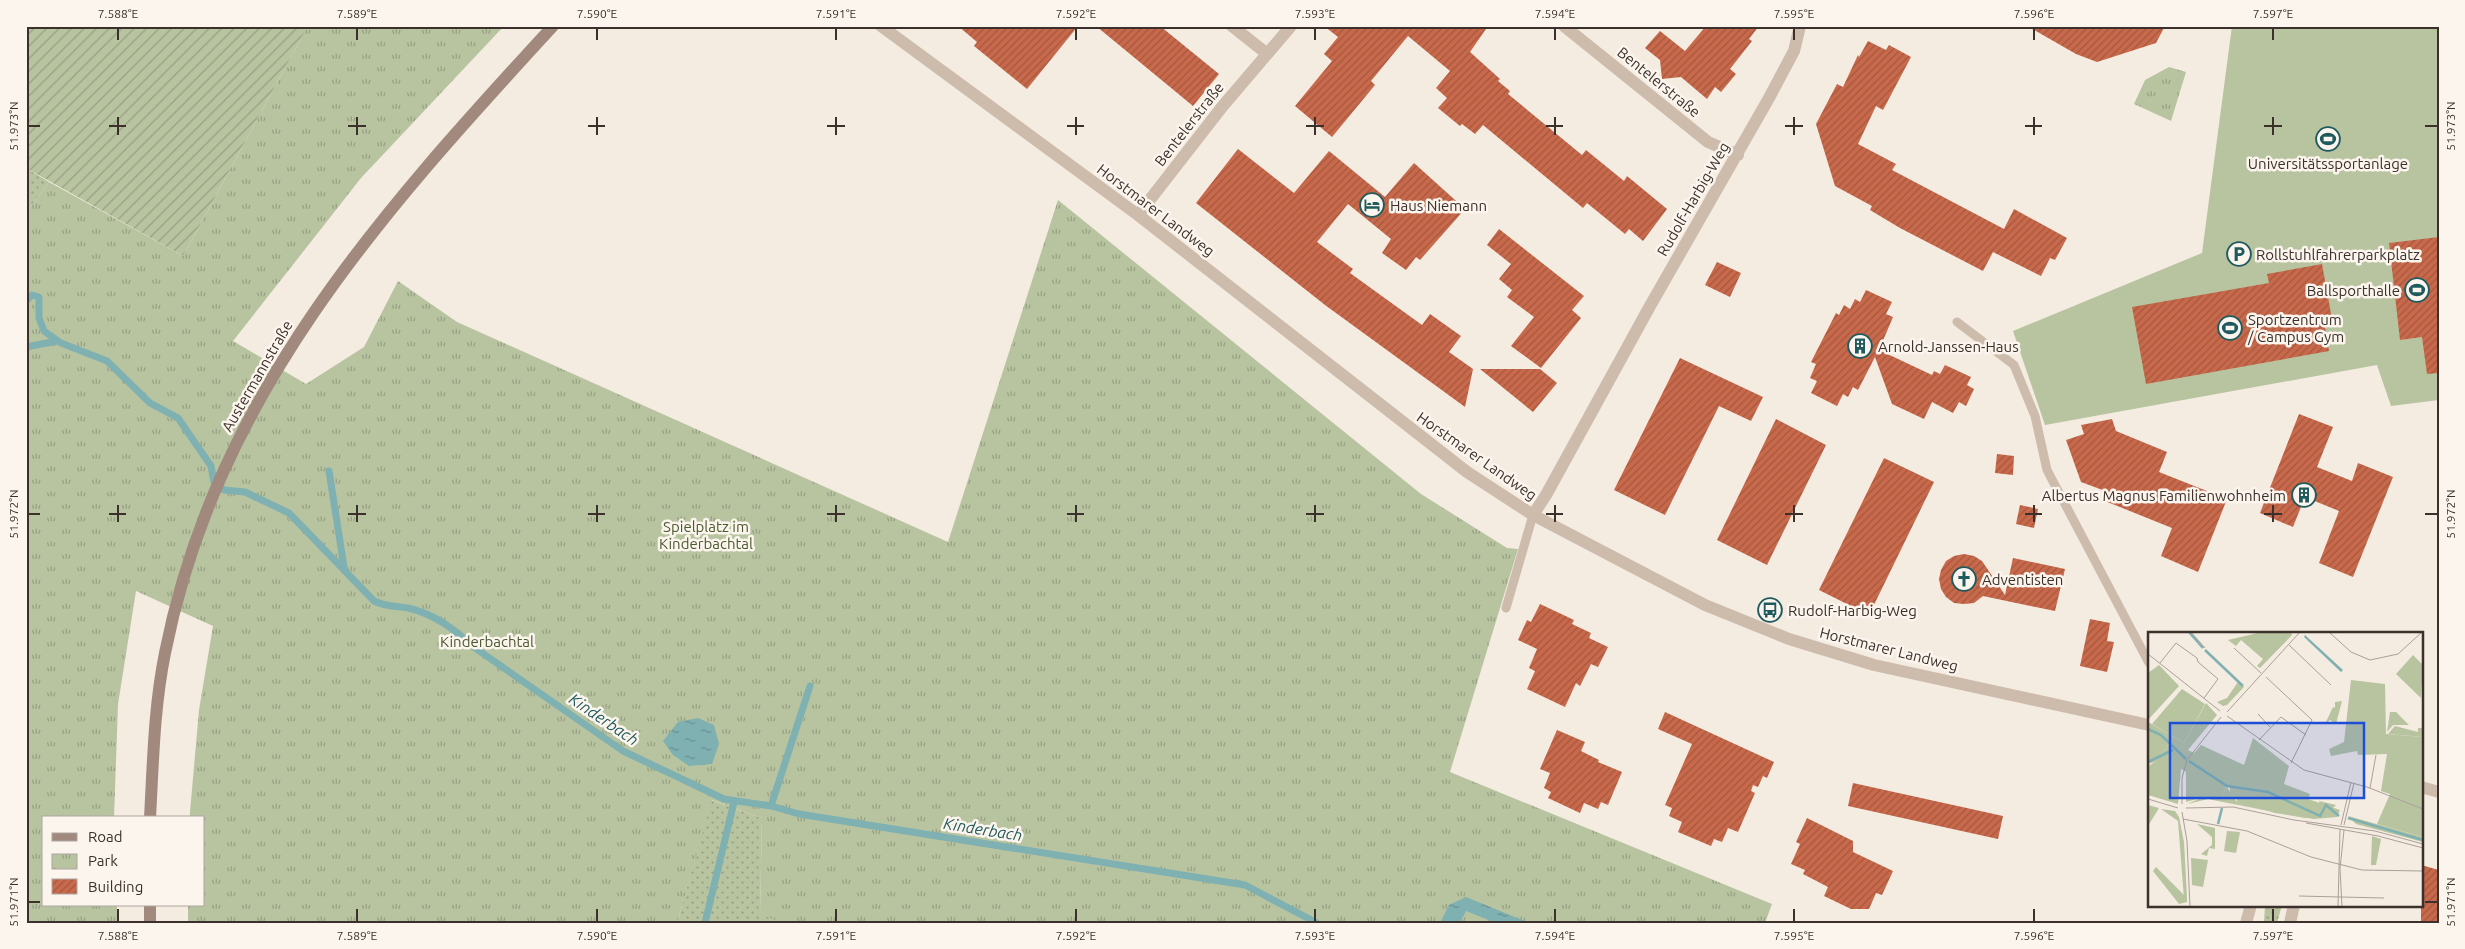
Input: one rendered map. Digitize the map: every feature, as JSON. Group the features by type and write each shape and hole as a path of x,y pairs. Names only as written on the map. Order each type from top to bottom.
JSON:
{"main road":[{"name":"Austermannstraße","path":"150,816 158,703 164,656 174,610 195,540 219,478 252,411 284,357 325,295 391,207 447,141 553,26"},
{"path":"150,906 150,923"}],"street":[{"name":"Horstmarer Landweg","path":"881,26 1138,215 1401,423 1467,472 1533,515 1705,605 1789,639 1874,665 2148,725"},
{"path":"1232,26 1266,53"},
{"name":"Bentelerstraße","path":"1138,215 1266,53 1291,26"},
{"name":"Bentelerstraße","path":"1564,26 1708,142 1738,155"},
{"name":"Rudolf-Harbig-Weg","path":"1533,515 1546,495 1650,306 1738,155 1794,51 1800,26"},
{"path":"2422,787 2439,792"},
{"path":"2246,923 2251,906"},
{"path":"2290,923 2294,906"}],"lane":[{"path":"1957,322 2014,365 2035,416 2047,470 2148,661"},
{"path":"1506,608 1533,515"}],"green space":[{"path":"26,26 308,26 183,256 26,168"},
{"name":"Kinderbachtal","path":"308,26 504,26 361,178 233,341 306,384 364,347 398,281 457,322 948,542 1058,200 1421,494 1507,548 1518,549 1450,772 1772,904 1765,923 782,923 760,914 762,818 712,800 677,923 188,923 188,906 205,906 205,816 190,816 190,812 199,710 213,626 136,591 118,704 114,816 42,816 42,906 117,906 117,923 26,923 26,213 49,182 183,256"},
{"name":"Universitätssportanlage","path":"2232,26 2439,26 2439,400 2391,406 2377,365 2045,425 2013,331 2202,253"},
{"path":"2169,67 2186,72 2171,121 2134,104 2145,80"},
{"path":"26,168 49,182 26,213"},
{"path":"711,800 762,818 760,913 782,923 677,923"},
{"path":"2265,906 2282,906 2277,923 2264,923"}],"water":[{"path":"698,718 714,725 719,744 712,764 689,766 673,755 663,741 678,722"},
{"path":"1466,897 1530,923 1496,923 1466,911 1460,923 1440,923 1449,905"}],"building":[{"path":"958,26 1078,26 1027,89 974,46 977,42"},
{"path":"1096,26 1160,26 1219,74 1193,106"},
{"path":"1324,26 1488,26 1470,52 1500,79 1498,81 1510,91 1508,94 1582,155 1586,150 1624,181 1627,176 1667,209 1643,241 1629,229 1625,234 1587,203 1583,208 1483,125 1475,134 1462,124 1460,126 1438,108 1447,98 1436,88 1450,71 1408,36 1371,81 1375,85 1332,137 1295,106 1332,61 1324,54 1338,37"},
{"path":"1706,26 1759,26 1749,39 1752,41 1730,69 1736,74 1721,92 1715,87 1707,99 1681,77 1662,79 1660,60 1645,48 1660,31 1685,51"},
{"path":"2027,26 2165,26 2156,43 2097,62 2076,54"},
{"path":"1868,41 1886,50 1889,45 1911,57 1883,110 1876,106 1858,144 1896,164 1892,170 2004,229 2014,209 2067,238 2055,260 2050,258 2041,276 1993,252 1983,271 1900,228 1870,210 1872,206 1835,186 1816,124 1837,84 1843,87 1858,55 1859,57"},
{"path":"1238,149 1294,193 1329,151 1385,197 1414,163 1465,209 1420,260 1416,257 1406,270 1382,253 1391,239 1348,204 1317,242 1353,269 1350,273 1422,325 1430,314 1461,336 1449,352 1473,369 1465,407 1325,305 1196,203"},
{"path":"1499,229 1584,296 1572,310 1581,318 1541,368 1511,346 1534,317 1507,297 1512,290 1499,279 1511,264 1487,245"},
{"name":"Ballsporthalle","path":"2439,237 2439,373 2427,374 2422,337 2400,340 2389,243"},
{"path":"1717,262 1741,273 1730,297 1705,285"},
{"name":"Sportzentrum / Campus Gym","path":"2322,264 2332,319 2324,321 2329,351 2146,384 2132,307 2269,283 2267,274"},
{"path":"1866,290 1892,302 1886,314 1893,317 1879,350 1932,375 1934,371 1940,374 1945,365 1971,377 1967,385 1974,389 1966,406 1959,402 1953,413 1932,402 1924,419 1892,404 1875,357 1858,390 1853,387 1848,397 1843,394 1837,406 1811,393 1817,381 1810,378 1816,364 1811,362 1836,313 1839,315 1844,305 1850,309 1855,299 1860,302"},
{"path":"1680,358 1763,397 1751,421 1719,406 1665,515 1614,490"},
{"path":"1480,369 1540,369 1557,383 1533,412"},
{"name":"Albertus Magnus Familienwohnheim","path":"2299,414 2333,427 2317,467 2352,481 2358,463 2393,477 2353,577 2319,563 2339,511 2305,497 2293,527 2260,513"},
{"path":"1776,419 1826,445 1767,565 1717,540"},
{"path":"2112,419 2116,431 2167,452 2159,472 2227,499 2198,572 2161,556 2172,528 2105,501 2108,492 2081,482 2066,440 2084,434 2081,425"},
{"path":"1997,454 2014,456 2013,475 1995,473"},
{"path":"1884,458 1934,482 1869,615 1819,590"},
{"path":"2020,505 2038,509 2034,528 2016,524"},
{"path":"1964,554 1974,556 1982,561 2005,595 2013,558 2065,569 2055,611 1983,596 1974,603 1954,603 1946,597 1941,589 1939,579 1946,561 1954,556"},
{"path":"1540,604 1574,620 1572,624 1591,633 1589,638 1608,647 1598,667 1591,664 1580,686 1576,683 1565,707 1527,689 1535,671 1529,668 1537,649 1518,640 1527,620 1531,622"},
{"path":"2090,619 2110,623 2107,641 2114,642 2107,672 2080,666"},
{"path":"1665,712 1774,762 1767,778 1763,776 1758,787 1753,785 1751,791 1755,793 1738,832 1728,828 1722,842 1714,839 1711,846 1678,832 1682,822 1669,816 1672,808 1665,805 1692,744 1658,729"},
{"path":"1557,730 1585,742 1581,751 1599,760 1598,762 1622,772 1608,805 1601,802 1598,809 1584,803 1580,813 1548,798 1551,792 1544,788 1550,773 1540,769"},
{"path":"1853,783 2003,816 1998,839 1848,806"},
{"path":"1807,818 1853,841 1853,852 1893,871 1882,895 1876,893 1869,909 1851,909 1824,896 1828,887 1803,874 1805,870 1791,864 1800,844 1796,842"},
{"path":"2422,865 2439,870 2439,923 2421,923"}],"waterway":[{"name":"Kinderbach","path":"26,301 32,295 39,297 39,318 44,331 61,343 107,361 150,403 178,418 211,466 214,482 224,490 245,492 289,513 374,601 408,608 436,619 623,751 724,799 771,806 799,814 1245,885 1317,923"},
{"path":"26,347 57,341"},
{"path":"329,471 344,567"},
{"path":"771,806 810,686"},
{"path":"705,923 734,802"}],"place":[{"name":"Universitätssportanlage","path":"2328,139"},
{"name":"Haus Niemann","path":"1372,205"},
{"name":"Rollstuhlfahrerparkplatz","path":"2239,254"},
{"name":"Ballsporthalle","path":"2417,290"},
{"name":"Sportzentrum / Campus Gym","path":"2230,328"},
{"name":"Arnold-Janssen-Haus","path":"1860,346"},
{"name":"Albertus Magnus Familienwohnheim","path":"2304,495"},
{"name":"Adventisten","path":"1964,579"},
{"name":"Rudolf-Harbig-Weg","path":"1770,610"}],"park label":[{"name":"Spielplatz im Kinderbachtal","path":"706,534"}]}
